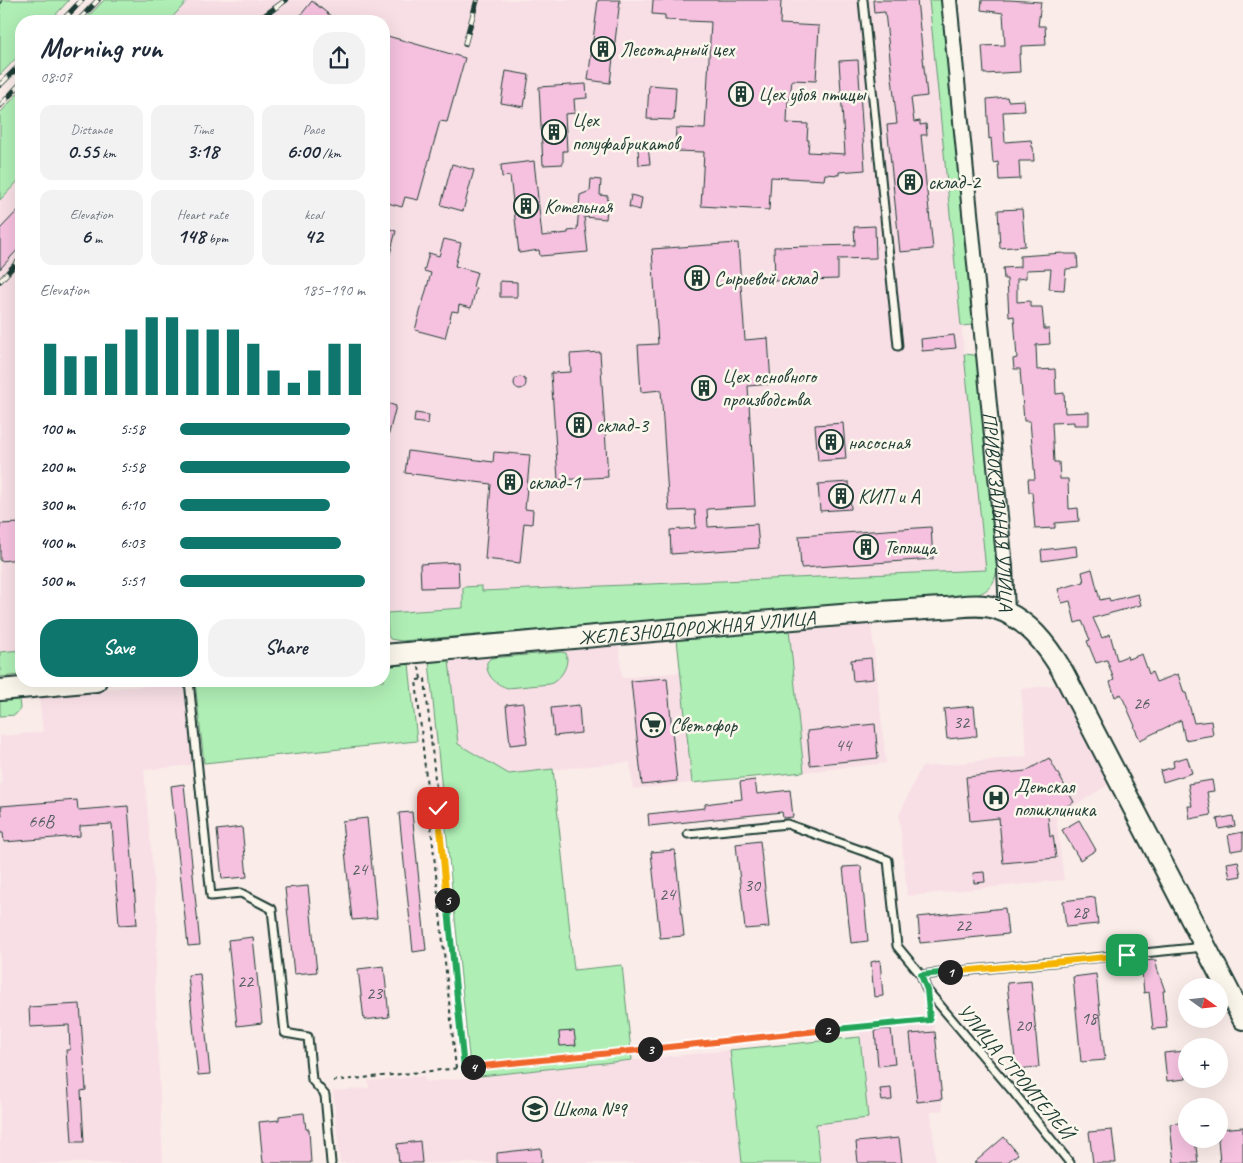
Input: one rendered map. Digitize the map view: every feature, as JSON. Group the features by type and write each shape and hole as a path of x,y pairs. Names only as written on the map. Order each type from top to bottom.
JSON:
{"main road":[{"name":"ЖЕЛЕЗНОДОРОЖНАЯ УЛИЦА","path":"390,654 887,611 976,606 994,608 1008,613"},
{"name":"ПРИВОКЗАЛЬНАЯ УЛИЦА","path":"1008,613 1028,627 1058,662 1243,1018"},
{"path":"0,690 32,687"}],"street":[{"name":"ПРИВОКЗАЛЬНАЯ УЛИЦА","path":"949,0 1008,613"}],"lane":[{"path":"863,0 898,346"},
{"path":"190,687 210,896 241,893 272,909 285,1033 308,1037 312,1080 325,1095 332,1163"},
{"name":"УЛИЦА СТРОИТЕЛЕЙ","path":"688,834 787,824 888,860 897,946 921,975 927,990 1015,1094 1070,1163"},
{"name":"УЛИЦА СТРОИТЕЛЕЙ","path":"921,975 1207,947"}],"path":[{"path":"0,4 3,0"},
{"path":"456,1069 416,680 424,679 464,1068"},
{"path":"333,1081 930,1020 927,990"}],"shaded area":[{"path":"188,0 929,0 986,570 482,591 482,586 463,587 463,608 390,613 390,15 174,15"},
{"path":"15,184 15,651 0,652 0,200"},
{"path":"871,622 886,763 804,772 789,629"},
{"path":"619,645 622,678 681,672 692,783 633,789 630,762 509,774 458,744 449,660"},
{"name":"Детская поликлиника","path":"1061,684 1113,782 1056,817 1064,880 907,896 899,815 921,767 1027,756 1021,689"},
{"path":"136,687 184,687 192,765 144,770 158,927 155,983 163,1163 0,1163 0,784 2,784 0,736 43,732 39,695"},
{"path":"934,1025 943,1110 931,1112 936,1163 820,1163 816,1124 868,1118 860,1032"},
{"name":"Школа №9","path":"730,1050 742,1163 340,1163 333,1091 369,1088 368,1081 424,1076 425,1082"}],"green space":[{"path":"0,0 69,0 55,15 15,15 15,59 0,75"},
{"path":"104,0 188,0 174,15 90,15"},
{"path":"929,0 942,0 976,321 972,325 961,326"},
{"path":"15,97 15,184 0,200 0,113"},
{"path":"964,354 974,355 979,359 997,570 991,586 982,593 977,595 401,641 390,639 390,613 463,608 463,587 482,586 482,591 986,570"},
{"path":"789,629 804,772 692,783 677,639"},
{"path":"15,651 15,676 0,677 0,652"},
{"path":"566,653 566,667 561,675 550,684 508,688 492,679 487,667 487,662 491,658"},
{"path":"449,660 458,744 509,774 553,769 574,970 622,965 632,1060 471,1077 429,662"},
{"path":"409,664 417,741 204,763 196,687 390,687 390,666"},
{"path":"19,697 20,709 15,715 0,716 0,699"},
{"path":"860,1037 868,1118 816,1124 820,1163 742,1163 730,1050"}],"building":[{"name":"Лесотарный цех","path":"598,0 620,0 610,83 588,80"},
{"path":"653,0 781,0 780,24 819,26 816,81 792,80 790,99 788,99 787,123 808,124 808,152 845,154 839,61 858,60 865,170 839,172 839,175 825,174 824,180 771,177 769,210 701,206 704,152 675,151 676,128 705,129 711,22 665,20 665,15 652,14"},
{"path":"873,0 917,0 927,96 911,98 914,122 920,121 920,125 926,124 927,135 921,135 933,249 900,252 887,125 897,124 885,12 874,13"},
{"path":"982,0 1041,2 1038,26 1045,26 1046,45 1021,46 1021,54 1019,54 1020,72 984,74 982,46 1005,45 1003,13 981,10"},
{"path":"312,1 330,15 301,15"},
{"path":"390,37 465,58 447,122 440,121 418,200 405,197 402,207 390,204"},
{"path":"506,71 529,75 524,107 501,103"},
{"name":"Цех полуфабрикатов","path":"586,84 587,98 574,99 575,113 565,114 567,151 563,151 563,164 543,165 539,87"},
{"path":"649,85 676,87 674,120 647,119"},
{"path":"1007,97 1008,101 1024,100 1025,111 1003,112 1005,142 1031,140 1034,161 1019,161 1020,179 999,180 998,162 993,163 991,138 989,139 987,99"},
{"path":"648,146 650,164 639,165 638,147"},
{"path":"534,161 542,236 577,230 580,195 590,191 591,179 601,180 600,195 608,196 606,219 584,217 588,252 540,256 539,250 519,253 510,176 502,177 501,165"},
{"path":"452,164 474,170 463,211 441,205"},
{"path":"631,195 642,198 640,210 629,207"},
{"path":"1022,209 1025,246 1000,248 998,210"},
{"path":"15,213 15,253 0,269 0,229"},
{"path":"875,226 876,258 838,259 838,279 775,281 774,247 855,245 854,227"},
{"path":"390,229 396,231 390,254"},
{"path":"444,239 461,243 455,266 477,272 473,287 476,288 471,308 459,305 458,312 452,311 445,338 415,330 431,273 424,271 429,253 439,256"},
{"path":"738,243 745,340 768,338 771,384 748,386 755,506 707,509 708,527 757,524 759,548 671,554 670,530 696,528 695,510 669,511 661,390 641,392 638,345 658,344 652,249"},
{"path":"1077,254 1078,268 1066,269 1064,290 1049,289 1051,269 1026,270 1026,278 1017,279 1017,302 1030,301 1030,307 1042,307 1044,329 1049,329 1050,344 1036,345 1037,370 1055,369 1056,394 1064,393 1065,413 1089,412 1089,425 1074,425 1074,422 1052,423 1054,462 1059,462 1060,479 1068,479 1069,509 1078,508 1079,521 1055,523 1055,528 1035,529 1032,492 1029,492 1028,479 1035,479 1030,421 1024,421 1020,369 1014,369 1013,359 1017,358 1014,316 1009,317 1007,279 1004,279 1003,268 1020,267 1020,256"},
{"path":"500,281 517,282 517,297 500,297"},
{"path":"954,335 956,348 922,351 921,339"},
{"name":"склад-3","path":"600,352 608,477 558,480 551,373 571,372 570,354"},
{"path":"518,377 522,377 526,383 522,389 518,389 514,385 514,381"},
{"path":"390,404 396,406 390,429"},
{"path":"415,413 429,415 428,424 414,422"},
{"name":"насосная","path":"843,423 846,459 818,461 815,425"},
{"name":"склад-1","path":"408,451 493,462 494,452 530,455 525,509 533,510 532,524 524,523 520,563 485,559 491,484 405,473"},
{"name":"КИП и А","path":"849,482 851,509 820,511 818,484"},
{"path":"15,523 15,560 0,561 0,524"},
{"name":"Теплица","path":"931,527 933,559 801,568 799,536"},
{"path":"1076,546 1077,556 1042,561 1041,550"},
{"path":"458,562 459,587 421,588 420,564"},
{"path":"1092,569 1100,600 1109,598 1110,601 1138,594 1141,605 1093,618 1102,638 1110,634 1117,660 1127,656 1128,659 1142,654 1149,674 1152,672 1156,682 1178,674 1184,693 1186,693 1194,723 1211,721 1213,735 1185,740 1181,720 1140,740 1121,694 1115,697 1110,682 1114,680 1107,660 1096,663 1087,641 1090,640 1082,621 1075,623 1070,601 1062,603 1058,589 1084,582 1082,572"},
{"path":"871,658 873,679 853,681 851,660"},
{"path":"667,678 677,781 642,785 631,681"},
{"path":"523,703 527,743 510,745 506,705"},
{"path":"579,705 581,733 554,736 551,708"},
{"path":"974,706 977,736 947,739 944,709"},
{"path":"875,724 878,758 810,765 807,731"},
{"path":"1187,757 1192,773 1163,782 1160,771 1174,767 1173,761"},
{"path":"1049,758 1074,802 1053,814 1050,809 1051,815 1048,817 1050,837 1053,835 1056,858 1003,863 999,818 970,821 966,777 1026,771"},
{"path":"755,780 757,794 790,790 793,817 783,818 782,812 649,826 648,814 705,808 705,804 742,799 740,782"},
{"path":"1212,780 1214,791 1207,792 1211,815 1190,819 1188,806 1192,806 1188,784"},
{"path":"184,784 200,945 188,946 171,786"},
{"path":"77,800 78,810 128,806 137,924 119,925 112,824 80,826 80,836 4,842 3,833 0,833 1,806"},
{"path":"412,812 426,950 413,952 399,813"},
{"path":"1233,816 1235,826 1219,829 1217,819"},
{"path":"367,818 377,918 352,920 342,821"},
{"path":"1079,820 1096,850 1080,860 1062,830"},
{"path":"242,827 247,877 222,879 217,830"},
{"path":"1243,832 1243,849 1231,851 1228,835"},
{"path":"760,841 769,927 745,929 736,844"},
{"path":"675,850 684,936 660,938 651,852"},
{"path":"1238,861 1241,876 1230,878 1227,863"},
{"path":"861,866 868,941 851,943 843,867"},
{"path":"984,872 985,882 974,883 973,873"},
{"path":"308,886 317,972 294,974 285,888"},
{"path":"1095,897 1098,924 1066,927 1063,901"},
{"path":"1005,908 1008,934 920,943 918,917"},
{"path":"253,937 262,1023 237,1026 228,940"},
{"path":"880,960 883,996 874,997 871,962"},
{"path":"1156,960 1165,991 1163,991 1167,1028 1153,1029 1149,992 1144,993 1141,961"},
{"path":"384,966 389,1017 364,1020 358,969"},
{"path":"200,974 210,1074 198,1075 188,975"},
{"path":"1096,974 1105,1060 1081,1062 1073,977"},
{"path":"1031,981 1039,1067 1016,1069 1007,983"},
{"path":"80,1004 86,1090 81,1091 84,1142 72,1142 66,1050 70,1050 69,1025 30,1027 29,1007"},
{"path":"891,1029 895,1064 878,1066 875,1030"},
{"path":"574,1031 576,1045 560,1046 559,1032"},
{"path":"935,1032 942,1099 917,1102 910,1034"},
{"path":"1178,1052 1178,1080 1167,1081 1164,1053"},
{"path":"891,1088 892,1100 882,1101 880,1089"},
{"path":"304,1113 306,1129 309,1129 311,1163 263,1163 259,1122 279,1120 279,1116"},
{"path":"1178,1123 1178,1148 1196,1148 1198,1163 1174,1163 1170,1124"},
{"path":"1243,1127 1243,1163 1220,1163 1219,1148 1228,1148 1228,1128"},
{"path":"1112,1130 1116,1163 1093,1163 1089,1132"},
{"path":"1004,1137 1018,1154 1006,1163 974,1163"},
{"path":"899,1138 902,1163 858,1163 856,1142"},
{"path":"420,1141 422,1163 399,1163 397,1144"},
{"path":"541,1148 542,1163 497,1163 497,1153"}],"railway":[{"path":"68,15 82,0"},
{"path":"84,15 98,0"},
{"path":"265,15 286,0"},
{"path":"465,44 477,0"},
{"path":"0,85 15,70"},
{"path":"0,106 15,90"},
{"path":"0,281 15,265"}],"place":[{"name":"Лесотарный цех","path":"603,49"},
{"name":"Цех убоя птицы","path":"741,94"},
{"name":"Цех полуфабрикатов","path":"554,132"},
{"name":"склад-2","path":"910,182"},
{"name":"Котельная","path":"526,206"},
{"name":"Сырьевой склад","path":"697,278"},
{"name":"Цех основного производства","path":"704,388"},
{"name":"склад-3","path":"579,425"},
{"name":"насосная","path":"831,442"},
{"name":"склад-1","path":"510,482"},
{"name":"КИП и А","path":"841,496"},
{"name":"Теплица","path":"866,547"},
{"name":"Светофор","path":"653,725"},
{"name":"Детская поликлиника","path":"996,798"},
{"name":"Школа №9","path":"535,1109"}],"route":[{"path":"438,808 464,1068 930,1020 927,990 921,975 1127,955"}]}
